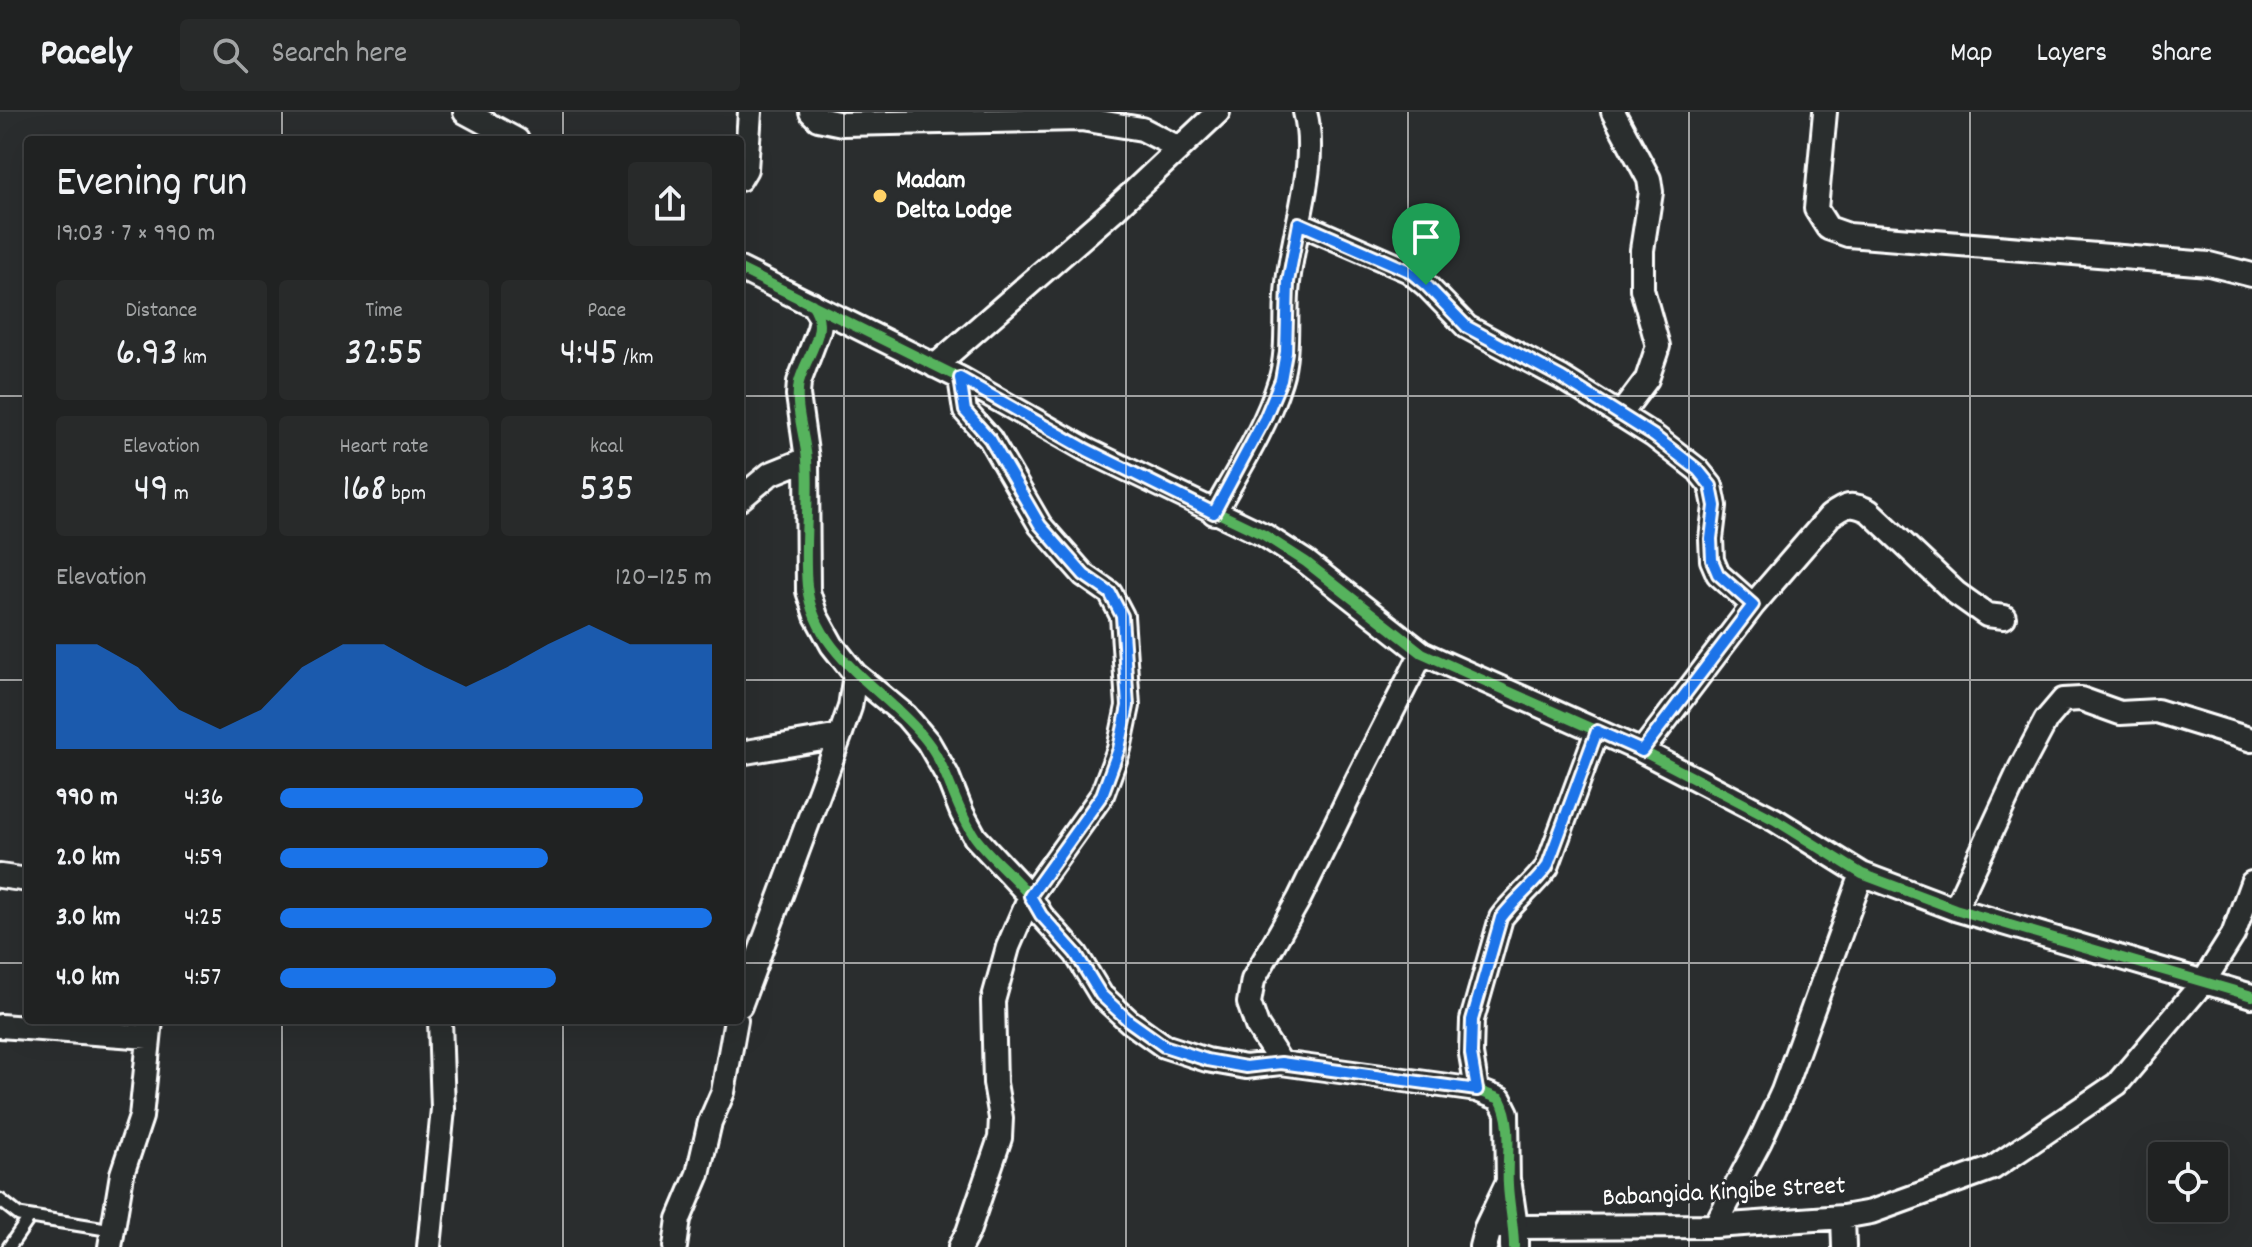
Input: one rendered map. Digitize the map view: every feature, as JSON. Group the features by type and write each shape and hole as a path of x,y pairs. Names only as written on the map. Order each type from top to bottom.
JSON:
{"street":[{"path":"465,112 510,136"},
{"path":"744,172 750,112"},
{"path":"811,112 818,119 842,124 1081,119 1142,129 1179,148"},
{"path":"935,366 1115,209 1218,112"},
{"path":"1214,513 1259,431 1281,380 1286,352 1288,282 1307,163 1308,124 1305,112"},
{"path":"1613,112 1649,179 1651,192 1642,250 1642,289 1658,346 1647,379 1620,415"},
{"path":"1825,112 1816,209 1828,228 1848,235 2209,264 2252,275"},
{"path":"1299,223 1409,271 1467,327 1562,378 1654,436 1698,470 1711,486 1715,506 1712,560 1718,574 1753,605"},
{"path":"744,271 960,378 1087,450 1264,535 1306,562 1422,653 1642,751 1775,820 1862,874 1955,909 2252,996"},
{"path":"812,304 821,318 799,382 798,395 807,459 808,591 826,635 855,674 906,716 928,742 975,837 1030,896 1041,915 1076,954 1101,995 1129,1021 1164,1046 1207,1060 1246,1067 1281,1063 1477,1090 1500,1099 1507,1113 1508,1186 1514,1237"},
{"path":"960,378 965,411 990,439 1040,525 1084,575 1110,593 1122,616 1128,706 1119,749 1102,795 1030,896 1008,947 993,1001 1000,1138 960,1247"},
{"path":"744,496 770,474 807,459"},
{"path":"1642,751 1753,605 1830,516 1844,505 1851,504 1876,517 1975,607 1987,615 2004,617"},
{"path":"1281,1063 1257,1026 1249,1003 1253,980 1299,899 1422,653"},
{"path":"744,995 840,736 850,707 855,674"},
{"path":"1955,909 2021,767 2046,720 2063,700 2081,699 2120,713 2157,711 2252,740"},
{"path":"1477,1090 1471,1054 1472,1020 1501,918 1547,867 1597,731"},
{"path":"744,752 840,736"},
{"path":"1715,1226 1783,1091 1862,874"},
{"path":"0,876 24,879"},
{"name":"Babangida Kingibe Street","path":"1486,1237 1843,1217 1871,1212 1993,1168 2117,1084 2204,981 2233,935 2252,883"},
{"path":"429,1247 443,1109 440,1024"},
{"path":"675,1247 679,1219 698,1174 710,1122 723,1092 735,1024"},
{"path":"0,1026 150,1028 141,1117 122,1174 111,1239"},
{"path":"1486,1237 1508,1186"},
{"path":"1843,1217 1844,1247"}],"lane":[{"path":"0,1200 19,1215 111,1239"},
{"path":"9,1247 29,1218"}],"cycle path":[{"path":"744,271 960,378 1087,450 1264,535 1306,562 1422,653 1642,751 1775,820 1862,874 1955,909 2252,996"},
{"path":"812,304 819,323 818,333 802,372 798,392 807,460 807,586 813,611 837,653 926,740 975,837 1070,945 1104,999 1146,1034 1171,1049 1213,1062 1249,1066 1286,1063 1477,1090 1500,1099 1507,1119 1508,1185 1514,1247"}],"place":[{"name":"Madam Delta Lodge","path":"880,196"}],"route":[{"path":"1299,223 1390,261 1426,285 1467,327 1562,378 1654,436 1698,470 1711,486 1715,506 1712,560 1718,574 1753,605 1642,751 1597,731 1547,867 1501,918 1472,1020 1471,1054 1477,1090 1281,1063 1246,1067 1207,1060 1164,1046 1129,1021 1101,995 1070,946 1041,915 1030,896 1102,795 1119,749 1128,706 1122,616 1110,593 1084,575 1040,525 990,439 965,411 960,378 1087,450 1214,513 1247,455 1281,380 1286,352 1288,282 1299,223"}]}
